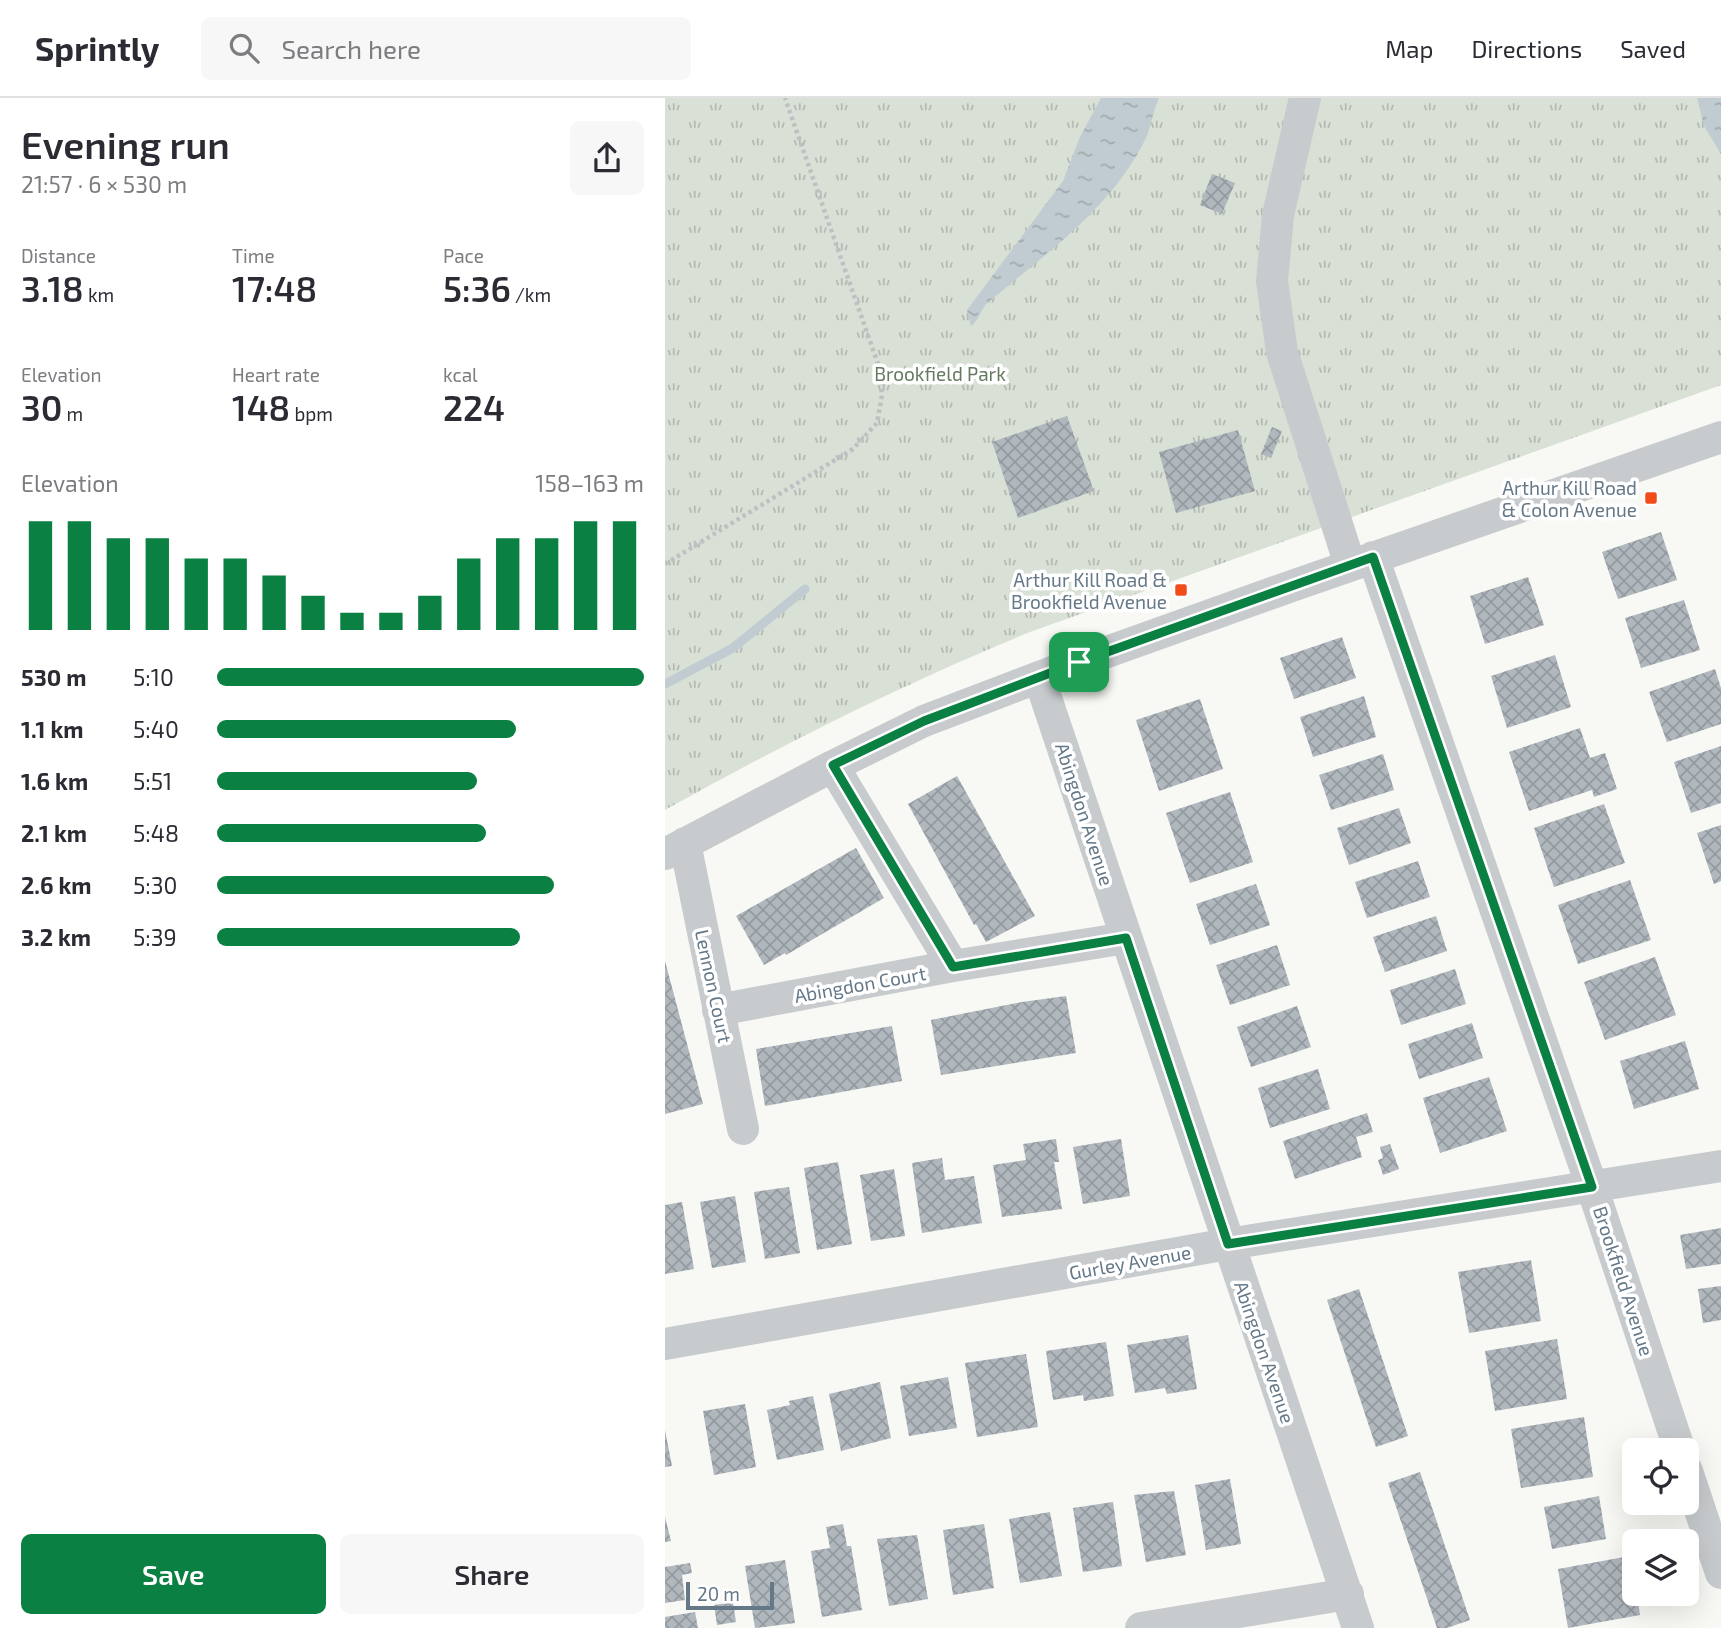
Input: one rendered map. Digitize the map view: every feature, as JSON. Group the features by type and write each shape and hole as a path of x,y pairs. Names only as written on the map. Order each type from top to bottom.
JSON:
{"street":[{"name":"Brookfield Avenue","path":"1305,98 1278,215 1272,281 1282,352 1362,561 1592,1187 1676,1438"},
{"path":"675,848 833,765 924,721 1362,561 1719,443"},
{"name":"Abingdon Avenue","path":"1039,677 1358,1628"},
{"path":"833,765 953,967"},
{"name":"Lennon Court","path":"675,848 718,1010 743,1129"},
{"name":"Abingdon Court","path":"718,1010 1126,938"},
{"name":"Gurley Avenue","path":"665,1344 1228,1244 1721,1166"},
{"path":"1699,1507 1721,1573"},
{"path":"1141,1628 1348,1594"}],"path":[{"path":"665,564 853,449 877,424 882,395 878,364 785,98"}],"green space":[{"name":"Brookfield Park","path":"665,98 1721,98 1721,385 1030,632 845,715 665,810"}],"water":[{"path":"1101,98 1159,98 1143,144 1112,191 1073,231 986,304 971,326 967,310 1063,181 1080,137"},
{"path":"1697,98 1721,98 1721,154 1704,126"}],"building":[{"path":"1212,174 1235,183 1222,214 1200,205"},
{"path":"1067,416 1094,491 1018,518 992,442"},
{"path":"1272,427 1282,431 1271,458 1261,454"},
{"path":"1238,430 1255,491 1176,513 1159,452"},
{"path":"1661,532 1677,580 1618,599 1602,552"},
{"path":"1528,577 1544,625 1485,644 1470,596"},
{"path":"1684,600 1700,650 1641,668 1625,618"},
{"path":"1342,637 1356,678 1294,699 1280,658"},
{"path":"1555,655 1571,707 1507,728 1491,676"},
{"path":"1715,669 1721,688 1721,724 1667,742 1649,692"},
{"path":"1364,696 1376,737 1313,757 1300,717"},
{"path":"1200,699 1223,769 1159,791 1136,720"},
{"path":"1580,728 1590,758 1605,753 1617,789 1594,797 1592,790 1529,811 1509,752"},
{"path":"1721,746 1721,803 1691,813 1674,762"},
{"path":"1383,754 1394,790 1331,810 1319,775"},
{"path":"957,776 1035,916 986,942 908,804"},
{"path":"1230,792 1253,862 1190,883 1166,813"},
{"path":"1604,804 1625,863 1554,887 1534,828"},
{"path":"1399,808 1411,843 1349,865 1337,828"},
{"path":"1721,825 1721,881 1714,884 1697,833"},
{"path":"856,848 884,898 764,965 736,916"},
{"path":"1418,861 1430,897 1367,918 1355,882"},
{"path":"1630,880 1651,940 1578,964 1558,905"},
{"path":"1256,884 1270,925 1210,945 1196,904"},
{"path":"1436,916 1447,951 1385,972 1373,937"},
{"path":"1277,945 1290,985 1230,1005 1216,965"},
{"path":"1655,957 1676,1015 1605,1040 1584,982"},
{"path":"665,961 703,1104 665,1114"},
{"path":"1455,969 1466,1004 1401,1025 1390,990"},
{"path":"1066,996 1076,1053 941,1075 931,1020"},
{"path":"1297,1006 1311,1047 1251,1067 1237,1027"},
{"path":"1472,1023 1483,1058 1419,1079 1408,1044"},
{"path":"892,1026 902,1081 765,1106 756,1049"},
{"path":"1685,1041 1699,1089 1634,1109 1620,1061"},
{"path":"1318,1069 1330,1109 1270,1128 1258,1088"},
{"path":"1489,1077 1507,1131 1440,1153 1423,1098"},
{"path":"1367,1113 1373,1132 1356,1137 1362,1157 1295,1179 1283,1141"},
{"path":"1056,1139 1059,1162 1054,1162 1062,1209 1002,1217 993,1165 1026,1160 1023,1144"},
{"path":"1121,1139 1130,1196 1083,1204 1073,1147"},
{"path":"1390,1144 1399,1169 1383,1175 1378,1160 1383,1158 1380,1147"},
{"path":"942,1158 945,1180 974,1176 982,1223 922,1233 912,1163"},
{"path":"838,1162 852,1244 817,1250 804,1168"},
{"path":"894,1169 905,1236 871,1241 860,1175"},
{"path":"789,1187 800,1253 765,1259 754,1192"},
{"path":"735,1196 746,1262 712,1268 700,1202"},
{"path":"682,1202 694,1269 665,1274 665,1205"},
{"path":"1721,1228 1721,1264 1686,1269 1680,1235"},
{"path":"1531,1260 1541,1321 1469,1333 1458,1272"},
{"path":"1721,1286 1721,1320 1703,1323 1698,1289"},
{"path":"1359,1289 1408,1436 1376,1447 1327,1300"},
{"path":"1188,1335 1197,1389 1167,1394 1165,1388 1135,1393 1127,1345"},
{"path":"1557,1339 1567,1399 1495,1411 1485,1351"},
{"path":"1106,1342 1114,1396 1084,1401 1083,1395 1053,1400 1046,1351"},
{"path":"1026,1354 1038,1427 977,1437 965,1363"},
{"path":"948,1377 957,1428 909,1436 900,1386"},
{"path":"880,1382 891,1438 841,1451 829,1394"},
{"path":"813,1396 824,1450 777,1460 767,1410 790,1405 789,1401"},
{"path":"745,1404 756,1467 714,1475 703,1411"},
{"path":"1584,1417 1593,1477 1521,1488 1511,1429"},
{"path":"665,1430 672,1466 665,1467"},
{"path":"1420,1472 1470,1620 1447,1628 1437,1628 1388,1483"},
{"path":"1230,1479 1241,1544 1206,1550 1195,1485"},
{"path":"1174,1491 1186,1555 1146,1562 1134,1495"},
{"path":"1599,1496 1606,1539 1552,1549 1544,1507"},
{"path":"1113,1502 1122,1566 1083,1572 1073,1508"},
{"path":"1050,1512 1062,1576 1020,1583 1009,1519"},
{"path":"665,1517 671,1541 665,1542"},
{"path":"843,1524 847,1546 851,1546 862,1610 822,1617 811,1551 830,1548 826,1527"},
{"path":"984,1524 994,1588 953,1595 943,1530"},
{"path":"917,1535 928,1599 889,1606 877,1539"},
{"path":"1622,1557 1622,1606 1639,1606 1640,1615 1568,1628 1558,1569"},
{"path":"785,1560 795,1623 755,1628 745,1566"},
{"path":"690,1563 692,1573 682,1575 685,1600 665,1603 665,1567"},
{"path":"733,1602 736,1622 717,1625 714,1605"},
{"path":"695,1612 698,1628 665,1628 665,1617"}],"waterway":[{"path":"665,684 733,648 805,589"}],"place":[{"name":"Arthur Kill Road & Colon Avenue","path":"1651,498"},
{"name":"Arthur Kill Road & Brookfield Avenue","path":"1181,590"}],"route":[{"path":"1373,557 1592,1187 1228,1244 1126,938 953,967 833,765 924,721 1079,662 1373,557"}]}
